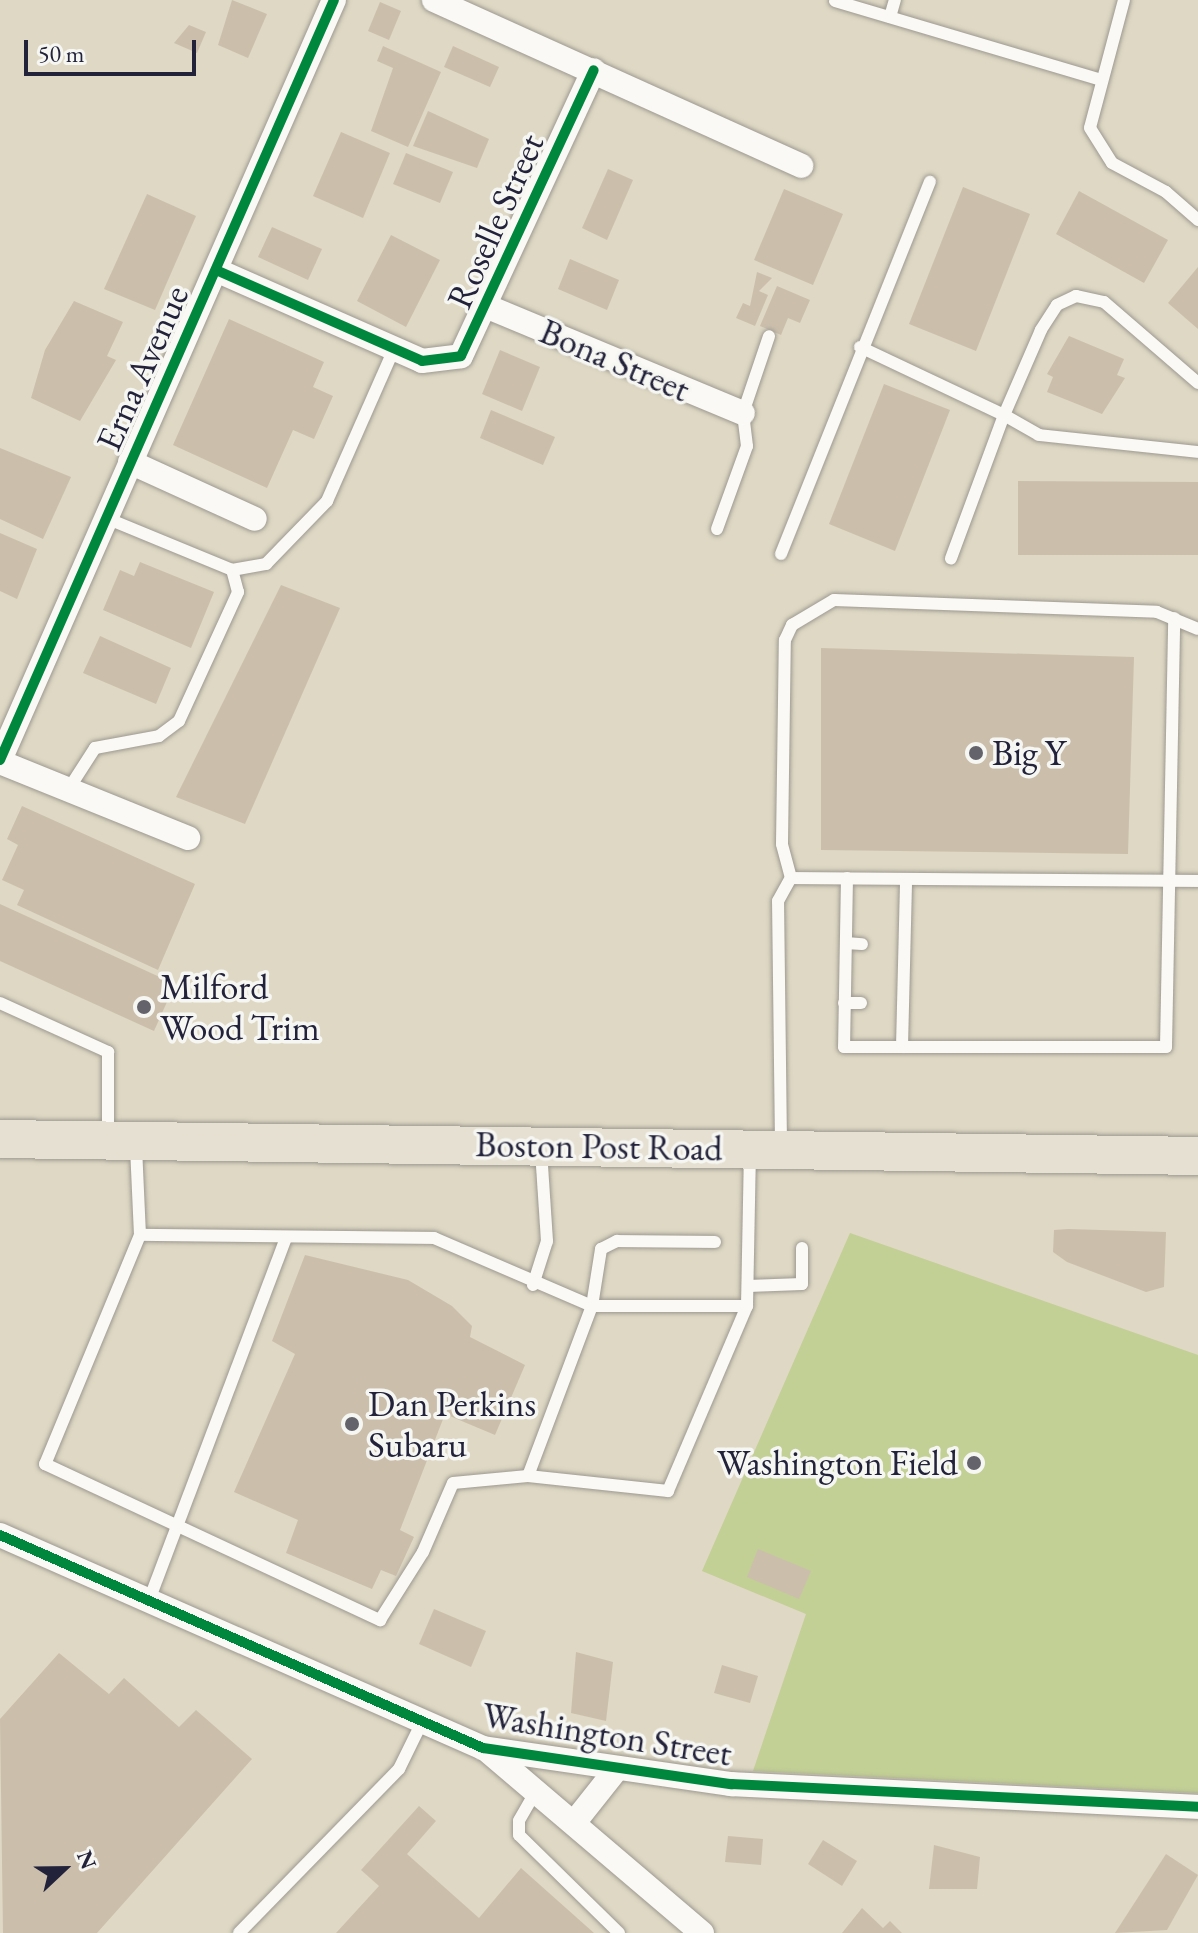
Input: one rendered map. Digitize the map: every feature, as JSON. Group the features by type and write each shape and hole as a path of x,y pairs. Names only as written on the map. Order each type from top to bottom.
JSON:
{"main road":[{"name":"Boston Post Road","path":"0,1139 540,1144 766,1151 1198,1156"}],"street":[{"name":"Erna Avenue","path":"0,761 334,0"},
{"path":"434,0 801,166"},
{"name":"Roselle Street","path":"394,349 422,361 461,356 488,307 594,70"},
{"path":"216,270 394,349"},
{"name":"Bona Street","path":"488,307 743,413"},
{"path":"130,462 255,519"},
{"path":"0,761 188,838"},
{"name":"Washington Street","path":"0,1535 148,1603 483,1748 615,1771 797,1789 1198,1807"},
{"path":"483,1748 577,1819 702,1933"},
{"path":"577,1819 615,1771"}],"lane":[{"path":"890,17 895,0"},
{"path":"1124,0 1090,128 1103,154 1198,220"},
{"path":"835,1 1101,80"},
{"path":"781,554 860,347 930,182"},
{"path":"951,558 1004,415 1041,330 1057,305 1076,296 1104,302 1198,383"},
{"path":"717,529 747,446 743,413 769,336"},
{"path":"860,347 1004,415 1039,435 1198,452"},
{"path":"106,518 232,570 266,564 327,501 394,349"},
{"path":"68,790 95,748 159,736 179,721 238,592 232,570"},
{"path":"0,1003 108,1052 140,1235 45,1464 380,1620 453,1483 528,1476 668,1491 747,1306 766,1151 778,901 791,878 782,844 785,640 811,610 834,600 1157,612 1198,629"},
{"path":"847,878 844,1047 1166,1047 1166,881 1174,618"},
{"path":"791,878 1198,881"},
{"path":"902,1047 904,1003 897,980 904,945 906,879"},
{"path":"846,919 862,919"},
{"path":"890,919 905,919"},
{"path":"846,943 862,944"},
{"path":"889,945 904,945"},
{"path":"845,979 861,979"},
{"path":"844,1003 861,1003"},
{"path":"888,1003 904,1003"},
{"path":"533,1285 547,1241 540,1144"},
{"path":"140,1235 434,1238 533,1285 592,1306 747,1306"},
{"path":"148,1603 182,1528 286,1238"},
{"path":"528,1476 592,1306 601,1249 617,1241 715,1242"},
{"path":"748,1286 802,1284 802,1248"},
{"path":"239,1933 399,1769 422,1722"},
{"path":"538,1788 519,1821 519,1835 619,1933"}],"green space":[{"name":"Washington Field","path":"850,1233 1198,1355 1198,1793 753,1771 806,1614 702,1571"}],"building":[{"path":"232,0 267,14 248,58 218,45"},
{"path":"380,2 401,11 389,40 368,31"},
{"path":"189,25 206,32 197,53 174,43"},
{"path":"383,46 441,72 408,147 371,131 393,68 377,61"},
{"path":"453,46 499,67 490,87 444,67"},
{"path":"428,111 489,139 477,168 413,146"},
{"path":"341,132 390,153 363,218 313,196"},
{"path":"406,153 453,172 440,203 393,184"},
{"path":"608,169 633,180 607,240 582,228"},
{"path":"963,187 1030,214 976,351 909,324"},
{"path":"784,189 843,214 813,285 754,260"},
{"path":"1079,191 1168,240 1144,283 1056,234"},
{"path":"147,194 196,216 155,310 104,289"},
{"path":"272,227 322,249 308,280 258,257"},
{"path":"391,235 440,260 406,327 357,301"},
{"path":"570,259 619,280 607,310 558,289"},
{"path":"1198,267 1198,329 1168,303"},
{"path":"757,272 772,278 759,291 768,295 755,326 736,318 743,303 750,306"},
{"path":"777,286 810,300 800,323 788,318 781,335 760,326"},
{"path":"74,301 123,322 107,356 116,360 80,421 31,398 45,350"},
{"path":"229,319 324,362 313,387 333,396 314,439 293,430 267,488 173,445"},
{"path":"1069,336 1124,359 1117,375 1125,378 1102,414 1047,392 1053,377 1047,374"},
{"path":"500,350 540,367 522,411 482,394"},
{"path":"884,384 950,410 895,551 829,524"},
{"path":"491,410 555,437 543,465 480,438"},
{"path":"0,448 71,477 43,539 0,519"},
{"path":"1018,481 1198,482 1198,555 1018,555"},
{"path":"0,533 37,549 17,599 0,591"},
{"path":"140,562 214,592 191,648 103,610 120,570 134,576"},
{"path":"281,585 340,608 245,824 176,797"},
{"path":"100,636 171,668 156,704 83,673"},
{"name":"Big Y","path":"821,648 1134,657 1128,854 821,850"},
{"path":"22,806 195,884 158,970 17,905 24,890 2,880 18,845 7,839"},
{"path":"0,904 175,984 154,1031 0,961"},
{"path":"1054,1230 1166,1232 1164,1287 1146,1292 1067,1262 1053,1252"},
{"name":"Dan Perkins Subaru","path":"305,1255 408,1280 452,1306 472,1326 470,1337 525,1365 495,1435 445,1414 400,1530 414,1537 396,1576 381,1570 372,1589 286,1553 298,1520 234,1492 295,1354 272,1341"},
{"path":"758,1549 811,1571 799,1599 747,1577"},
{"path":"434,1609 486,1631 471,1667 419,1644"},
{"path":"576,1652 613,1662 606,1721 571,1713"},
{"path":"59,1653 109,1694 124,1678 179,1727 196,1710 252,1759 97,1933 3,1933 0,1719"},
{"path":"722,1665 758,1676 750,1703 714,1693"},
{"path":"419,1806 436,1821 407,1854 479,1918 521,1868 594,1933 336,1933 379,1886 361,1870"},
{"path":"728,1836 763,1839 761,1865 725,1862"},
{"path":"823,1840 857,1861 842,1886 808,1864"},
{"path":"934,1845 980,1857 977,1889 929,1889"},
{"path":"1166,1854 1198,1875 1167,1930 1115,1933"},
{"path":"862,1908 883,1928 890,1921 902,1933 842,1933"}],"cycle path":[{"path":"0,760 334,0"},
{"path":"216,270 422,361 461,356 594,70"},
{"path":"0,1535 483,1748 731,1784 1198,1807"}],"place":[{"name":"Big Y","path":"976,753"},
{"name":"Milford Wood Trim","path":"144,1007"},
{"name":"Dan Perkins Subaru","path":"352,1424"},
{"name":"Washington Field","path":"974,1463"}]}
